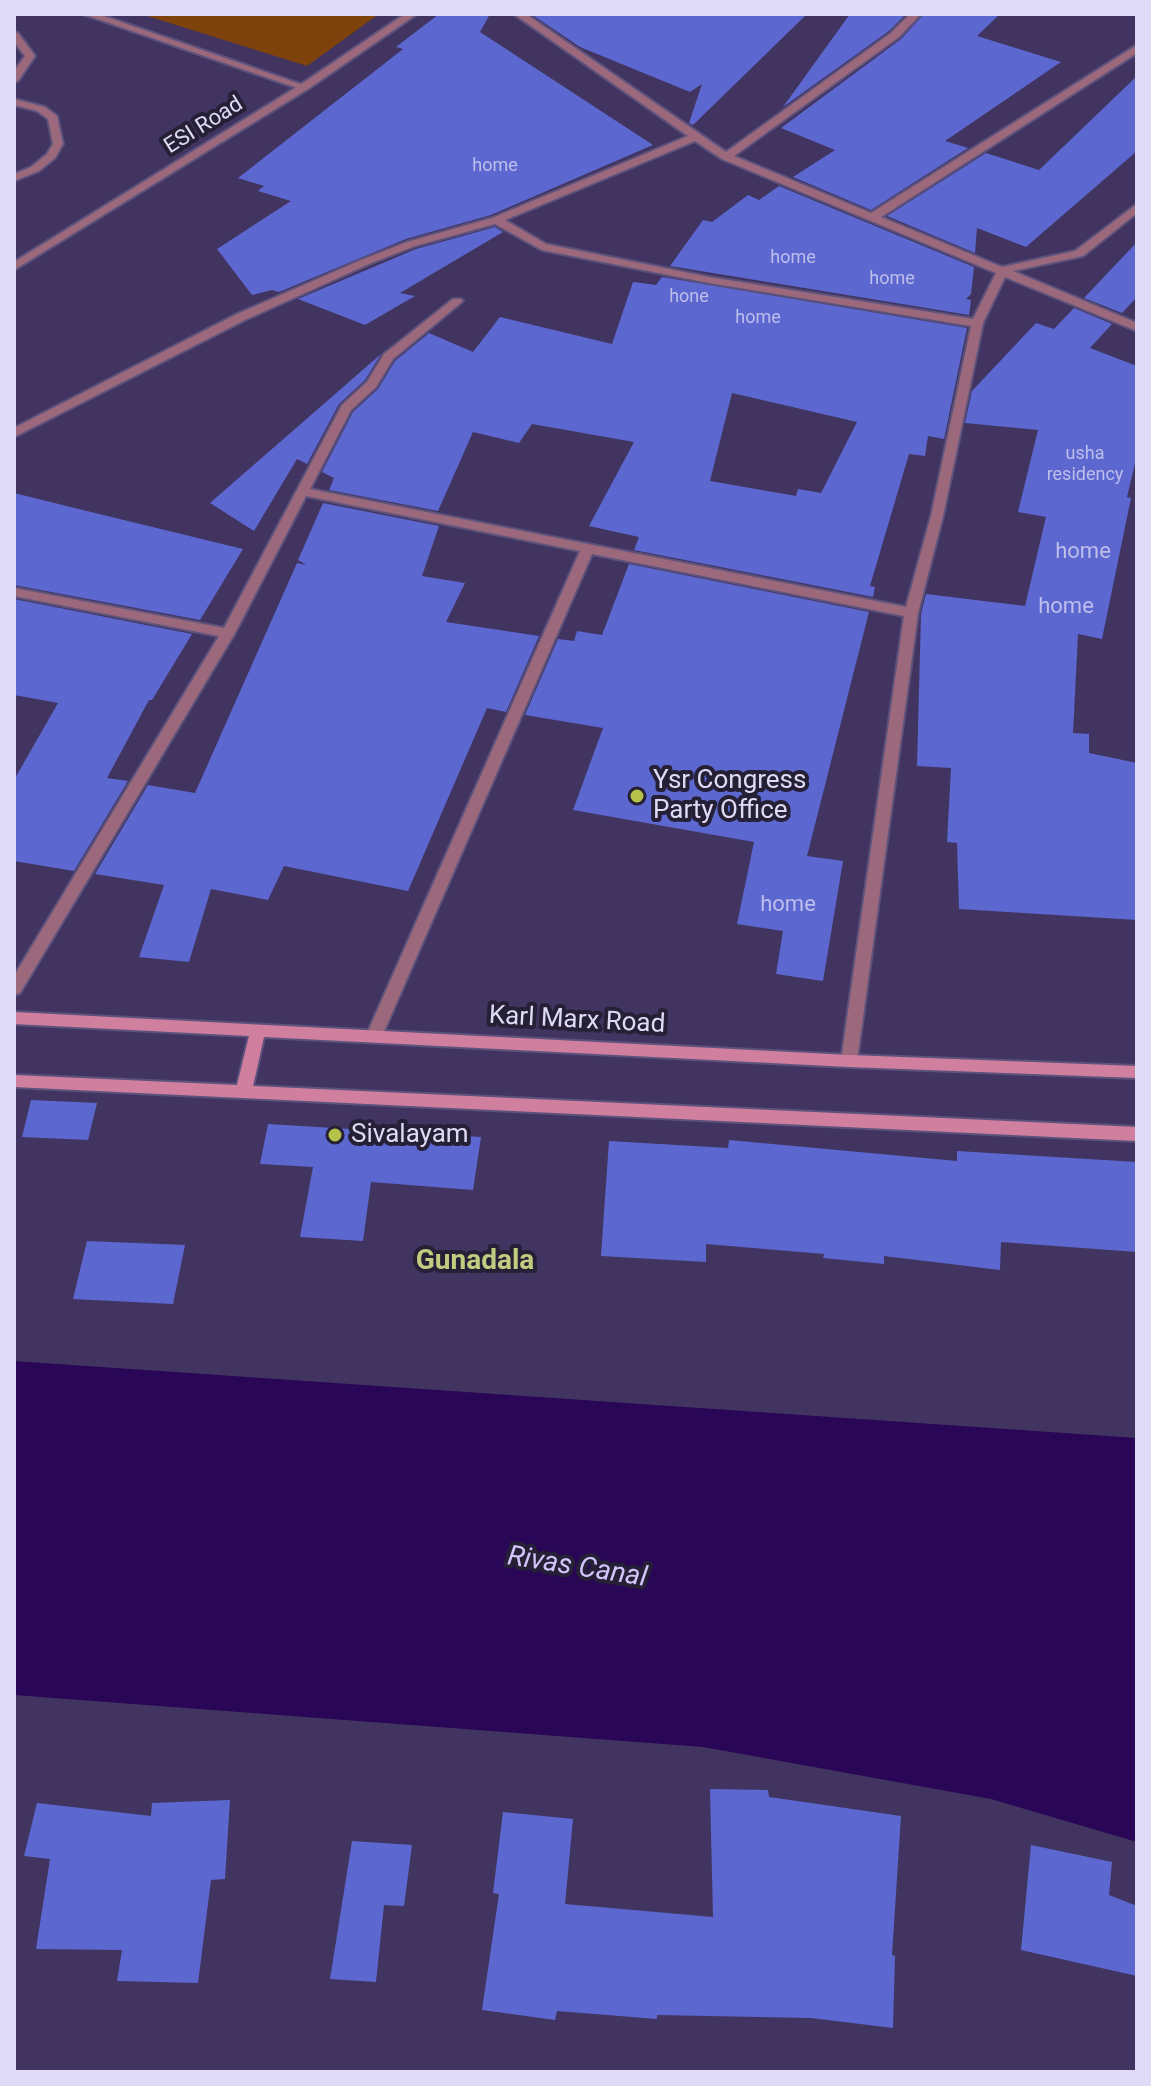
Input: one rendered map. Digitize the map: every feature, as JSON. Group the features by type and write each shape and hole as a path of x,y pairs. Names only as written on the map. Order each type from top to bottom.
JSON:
{"main road":[{"name":"Karl Marx Road","path":"14,1018 849,1061 1137,1072"},
{"path":"243,1092 258,1030"},
{"path":"14,1081 1137,1134"}],"street":[{"path":"88,14 304,87"},
{"name":"ESI Road","path":"14,267 304,87 412,14"},
{"path":"519,14 726,157 1137,327"},
{"path":"726,157 895,35 916,14"},
{"path":"14,35 30,56 14,79"},
{"path":"871,218 1137,48"},
{"path":"14,102 41,109 53,118 58,144 51,156 35,169 14,178"},
{"path":"14,433 241,317 411,244 496,220 694,137"},
{"path":"1003,270 1079,254 1137,207"},
{"path":"496,220 542,247 709,280 977,323"},
{"path":"849,1061 911,613 937,516 977,323 1003,270"},
{"path":"14,989 228,633 346,408 372,384 388,357 457,301"},
{"path":"304,492 911,613"},
{"path":"374,1036 588,548"},
{"path":"14,592 228,633"}],"shaded area":[{"path":"141,14 379,14 307,66"}],"water":[{"name":"Rivas Canal","path":"14,1361 1137,1438 1137,1842 991,1799 703,1747 14,1695"}],"building":[{"path":"439,14 490,14 480,32 653,145 491,215 406,239 279,292 272,290 252,295 217,249 291,201 258,191 264,186 238,178 403,49 396,47"},
{"path":"531,14 807,14 693,125 689,123 702,84 690,92 580,47"},
{"path":"850,14 906,14 889,31 783,107"},
{"path":"924,14 1000,14 977,36 1061,62 945,141 968,148 871,210 793,177 835,150 781,128 901,39"},
{"path":"1137,76 1137,151 1026,247 977,228 975,253 887,216 986,153 1039,170"},
{"path":"779,186 974,267 971,294 966,299 971,300 969,315 670,266 703,220 712,222 748,195 759,200"},
{"path":"495,227 503,232 400,293 415,296 365,325 298,299 416,249"},
{"path":"1137,242 1137,297 1122,313 1084,298"},
{"path":"662,277 967,328 944,439 928,436 925,456 909,454 870,586 875,587 873,597 634,550 639,537 589,526 634,442 532,424 519,443 473,432 438,511 329,490 334,478 322,472 353,412 378,389 395,361 429,333 473,352 500,317 612,344 633,282 656,285","holes":["732,393 857,422 821,493 798,489 796,496 710,481"]},
{"path":"1074,308 1112,324 1090,348 1137,366 1137,455 1127,497 1131,498 1102,639 1078,634 1073,733 1089,734 1089,753 1137,763 1137,920 959,909 957,843 947,842 951,768 917,766 921,614 926,594 1025,606 1046,517 1018,512 1038,430 965,423 972,391 1036,323 1054,329"},
{"path":"381,354 365,380 339,404 307,464 297,459 254,531 210,503"},
{"path":"14,493 243,549 200,620 14,585"},
{"path":"323,503 439,526 422,576 465,583 446,622 539,636 506,712 487,708 408,891 284,866 268,900 211,889 189,962 139,957 164,885 95,874 148,785 195,793 297,563 306,565 298,560"},
{"path":"629,564 869,612 807,856 843,861 823,981 776,974 783,931 737,924 754,842 573,810 603,728 525,715 558,639 574,641 577,631 602,635"},
{"path":"14,599 192,634 152,700 149,700 107,778 128,781 74,871 14,861 14,780 58,703 14,695"},
{"path":"31,1100 97,1103 88,1140 22,1137"},
{"path":"268,1124 481,1137 473,1190 371,1182 363,1241 300,1237 313,1167 260,1164"},
{"path":"729,1140 957,1161 957,1151 1137,1162 1137,1252 1001,1242 1000,1270 884,1256 884,1264 823,1258 824,1254 706,1244 706,1262 601,1256 609,1141 728,1148"},
{"path":"87,1241 185,1245 173,1304 73,1299"},
{"path":"710,1789 768,1790 769,1797 901,1816 892,1955 895,1956 893,2028 811,2018 657,2015 657,2019 557,2011 555,2020 482,2010 499,1894 493,1893 503,1812 573,1819 565,1904 713,1917"},
{"path":"230,1800 225,1879 211,1880 198,1983 117,1981 122,1950 36,1949 50,1859 24,1856 37,1803 151,1816 152,1803"},
{"path":"352,1841 412,1845 404,1906 384,1905 376,1982 330,1979"},
{"path":"1031,1845 1112,1862 1109,1895 1137,1906 1137,1976 1021,1950"}],"place":[{"name":"Ysr Congress Party Office","path":"637,796"},
{"name":"Sivalayam","path":"335,1135"}],"district":[{"name":"Gunadala","path":"475,1262"}]}
